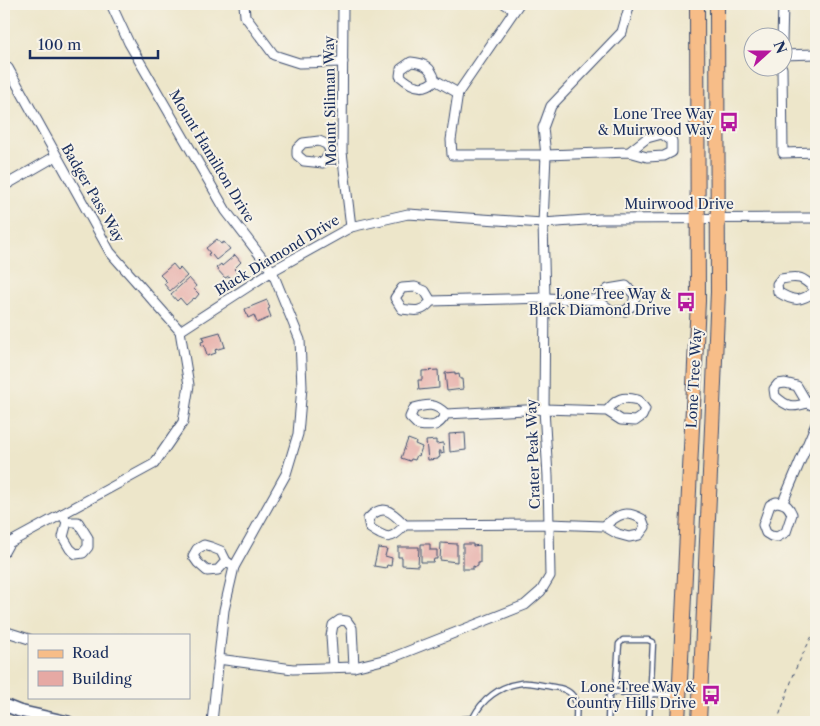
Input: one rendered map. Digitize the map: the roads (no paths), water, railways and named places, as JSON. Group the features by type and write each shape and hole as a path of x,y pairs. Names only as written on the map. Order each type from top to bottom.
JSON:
{"main road":[{"name":"Lone Tree Way","path":"678,722 698,301 697,4"},
{"name":"Lone Tree Way","path":"699,722 718,292 717,4"}],"street":[{"name":"Mount Hamilton Drive","path":"111,4 129,43 226,211 272,271 300,340 302,387 298,434 286,474 234,567 224,610 212,722"},
{"path":"244,4 245,16 274,55 299,62 343,62"},
{"name":"Mount Siliman Way","path":"343,4 342,152 352,227"},
{"path":"505,4 516,7 458,93 450,140 452,155 546,155 628,152"},
{"name":"Crater Peak Way","path":"218,659 293,669 354,666 391,658 525,604 541,591 550,576 548,476 544,409 545,298 543,223 546,155 543,128 551,106 622,32 630,4"},
{"path":"782,28 783,4"},
{"path":"792,55 816,54"},
{"name":"Badger Pass Way","path":"4,69 8,68 110,252 180,331"},
{"path":"782,78 783,152 816,152"},
{"path":"435,80 458,93"},
{"path":"331,151 342,152"},
{"path":"4,186 56,156"},
{"name":"Black Diamond Drive","path":"180,331 272,271 352,227 408,214 543,223"},
{"name":"Muirwood Drive","path":"543,223 600,218 816,218"},
{"path":"431,301 545,298 597,300"},
{"path":"4,552 9,543 65,518 154,464 183,422 189,385 180,331"},
{"path":"807,403 816,407"},
{"path":"446,414 544,409 607,411"},
{"path":"783,502 816,424"},
{"path":"405,525 549,524 604,526"},
{"path":"226,561 234,567"},
{"path":"333,668 331,636 333,625 340,620 348,621 352,628 354,666"},
{"path":"4,632 28,639"},
{"path":"4,705 19,711 68,722"}],"lane":[{"path":"608,722 609,696 616,683 618,644 623,640 648,640 653,642 650,722"},
{"path":"439,722 474,720 478,708 486,699 497,691 520,683 564,689 576,700 576,722"},
{"path":"612,692 678,695"}],"place":[{"name":"Lone Tree Way & Muirwood Way","path":"729,122"},
{"name":"Lone Tree Way & Black Diamond Drive","path":"686,302"},
{"name":"Lone Tree Way & Country Hills Drive","path":"711,695"}]}
